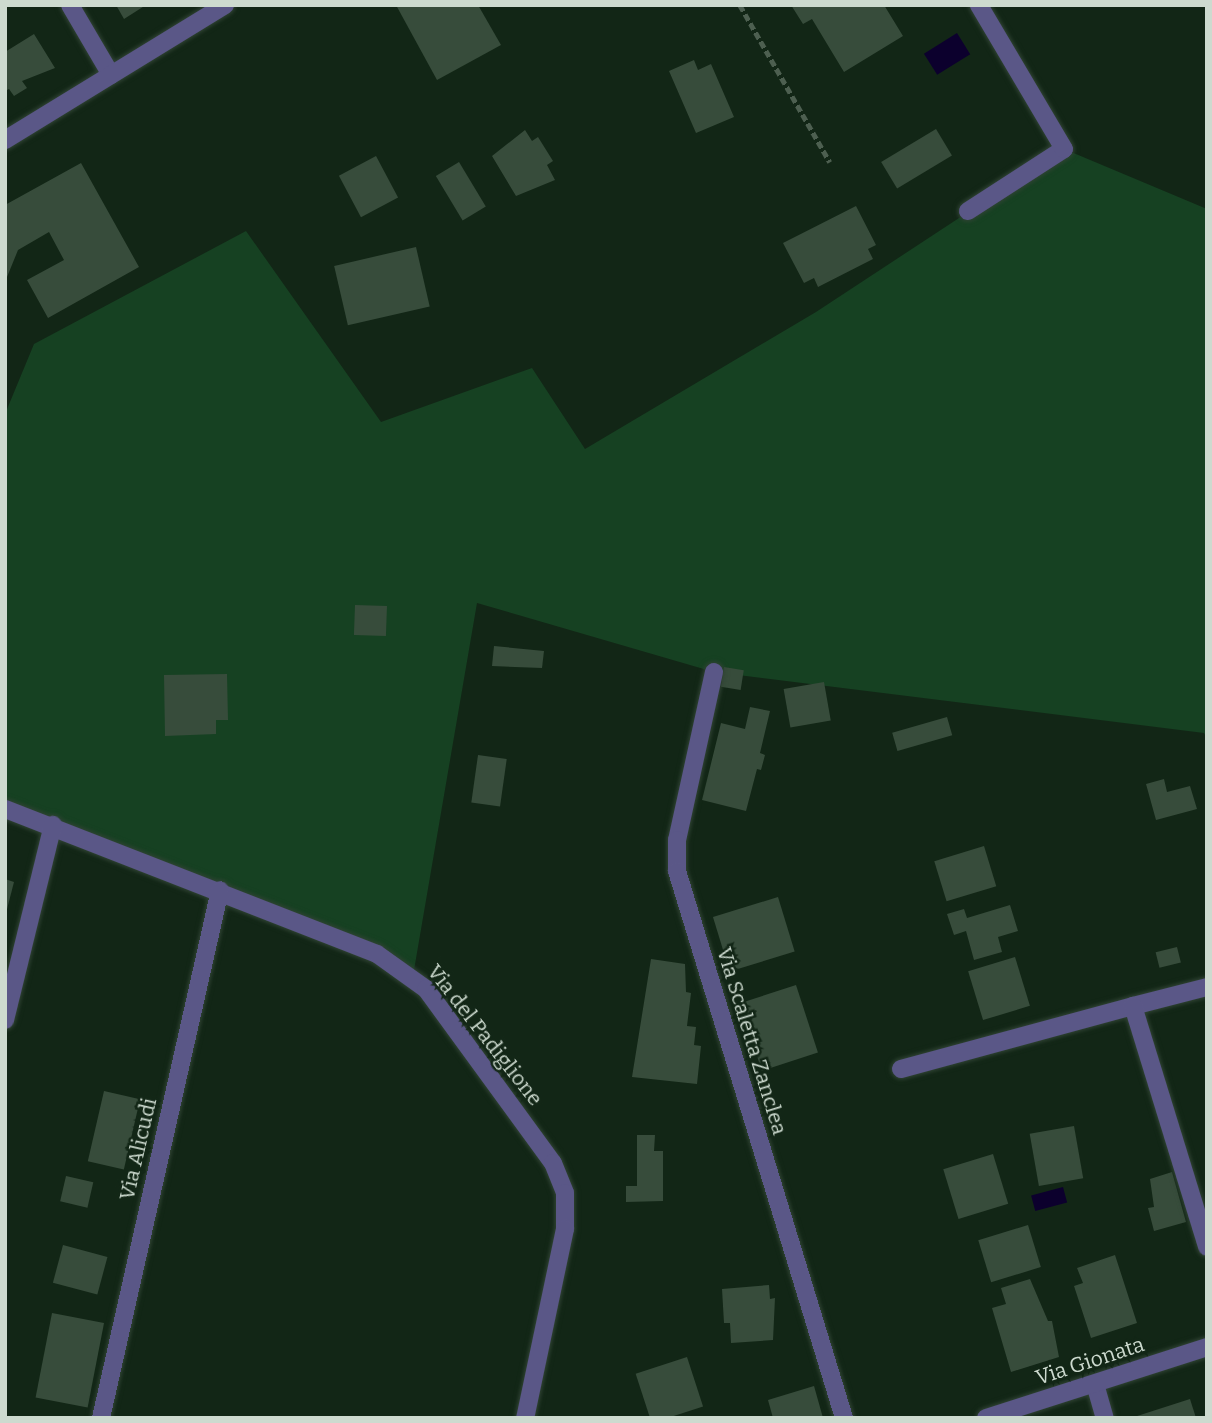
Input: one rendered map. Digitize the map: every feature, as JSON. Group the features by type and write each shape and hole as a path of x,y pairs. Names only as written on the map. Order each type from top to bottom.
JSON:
{"street":[{"path":"70,5 111,75"},
{"path":"5,140 225,5"},
{"path":"968,211 1064,149 979,5"},
{"name":"Via Scaletta Zanclea","path":"714,672 679,831 677,871 844,1418"},
{"name":"Via del Padiglione","path":"5,809 220,890 377,954 413,976 440,1007 554,1163 563,1182 567,1218 525,1418"},
{"path":"5,1020 53,825"},
{"name":"Via Alicudi","path":"101,1418 220,890"},
{"path":"901,1069 1207,987"},
{"path":"1133,1006 1207,1247"},
{"name":"Via Gionata","path":"986,1418 1207,1347"},
{"path":"1095,1384 1105,1418"}],"path":[{"path":"740,5 830,162"}],"green space":[{"path":"1064,149 1207,209 1207,739 1204,733 714,672 477,603 413,976 5,809 5,414 34,344 246,231 381,422 532,368 585,449 816,312"}],"shaded area":[{"path":"957,33 970,54 937,75 924,54"},
{"path":"1063,1187 1067,1202 1035,1211 1031,1196"}],"building":[{"path":"116,5 146,5 124,19"},
{"path":"396,5 478,5 501,45 437,80"},
{"path":"791,5 884,5 903,36 844,72 812,19 803,24"},
{"path":"34,34 55,68 22,81 27,88 14,96 9,89 5,91 5,52"},
{"path":"694,60 698,70 711,64 734,117 696,133 669,71"},
{"path":"936,129 952,156 897,189 881,162"},
{"path":"525,130 532,141 538,137 553,161 547,165 555,180 516,196 492,156"},
{"path":"376,156 398,197 361,217 339,176"},
{"path":"459,162 486,207 463,220 436,176"},
{"path":"81,163 139,267 48,318 27,280 64,260 49,232 18,250 5,282 5,205"},
{"path":"856,206 876,245 868,249 873,259 818,287 814,278 804,283 783,243"},
{"path":"416,247 430,306 348,325 334,266"},
{"path":"355,605 387,606 386,636 354,635"},
{"path":"494,646 544,651 542,668 492,666"},
{"path":"724,667 744,670 741,690 721,687"},
{"path":"227,674 228,720 216,720 216,734 165,736 164,675"},
{"path":"824,682 831,720 790,728 784,689"},
{"path":"750,707 770,711 760,753 765,755 761,770 757,769 746,811 702,800 721,723 745,729"},
{"path":"947,717 952,735 897,751 892,733"},
{"path":"478,755 507,759 500,807 471,803"},
{"path":"1164,779 1167,792 1190,786 1197,809 1156,820 1146,784"},
{"path":"984,846 996,886 947,901 934,861"},
{"path":"5,879 14,882 6,913 5,913"},
{"path":"778,897 795,952 730,971 713,917"},
{"path":"1010,905 1018,931 998,937 1002,952 974,960 966,931 954,935 947,914 964,909 967,918"},
{"path":"1177,947 1181,963 1160,968 1156,952"},
{"path":"1015,957 1030,1006 983,1020 968,971"},
{"path":"651,959 685,964 686,992 691,993 687,1026 696,1027 694,1045 701,1046 697,1084 632,1077"},
{"path":"796,985 818,1053 762,1071 740,1003"},
{"path":"104,1091 140,1099 124,1169 88,1161"},
{"path":"1074,1126 1083,1178 1039,1186 1030,1134"},
{"path":"637,1135 655,1135 654,1151 663,1151 663,1201 626,1202 626,1186 637,1186"},
{"path":"993,1154 1008,1204 958,1219 943,1169"},
{"path":"1172,1172 1186,1222 1154,1231 1148,1208 1154,1207 1150,1179"},
{"path":"66,1176 93,1182 87,1208 60,1201"},
{"path":"1028,1225 1041,1267 991,1282 978,1240"},
{"path":"63,1245 107,1257 97,1295 53,1283"},
{"path":"1115,1255 1137,1323 1091,1338 1074,1286 1083,1283 1077,1268"},
{"path":"1030,1279 1048,1321 1052,1321 1059,1357 1011,1372 992,1308 1006,1304 1001,1288"},
{"path":"769,1285 770,1299 775,1298 773,1340 731,1343 730,1323 724,1323 722,1289"},
{"path":"52,1313 104,1323 88,1408 36,1397"},
{"path":"687,1357 703,1406 668,1418 650,1418 636,1374"},
{"path":"814,1386 823,1418 773,1418 768,1400"},
{"path":"1190,1399 1196,1418 1134,1418 1134,1417"}]}
